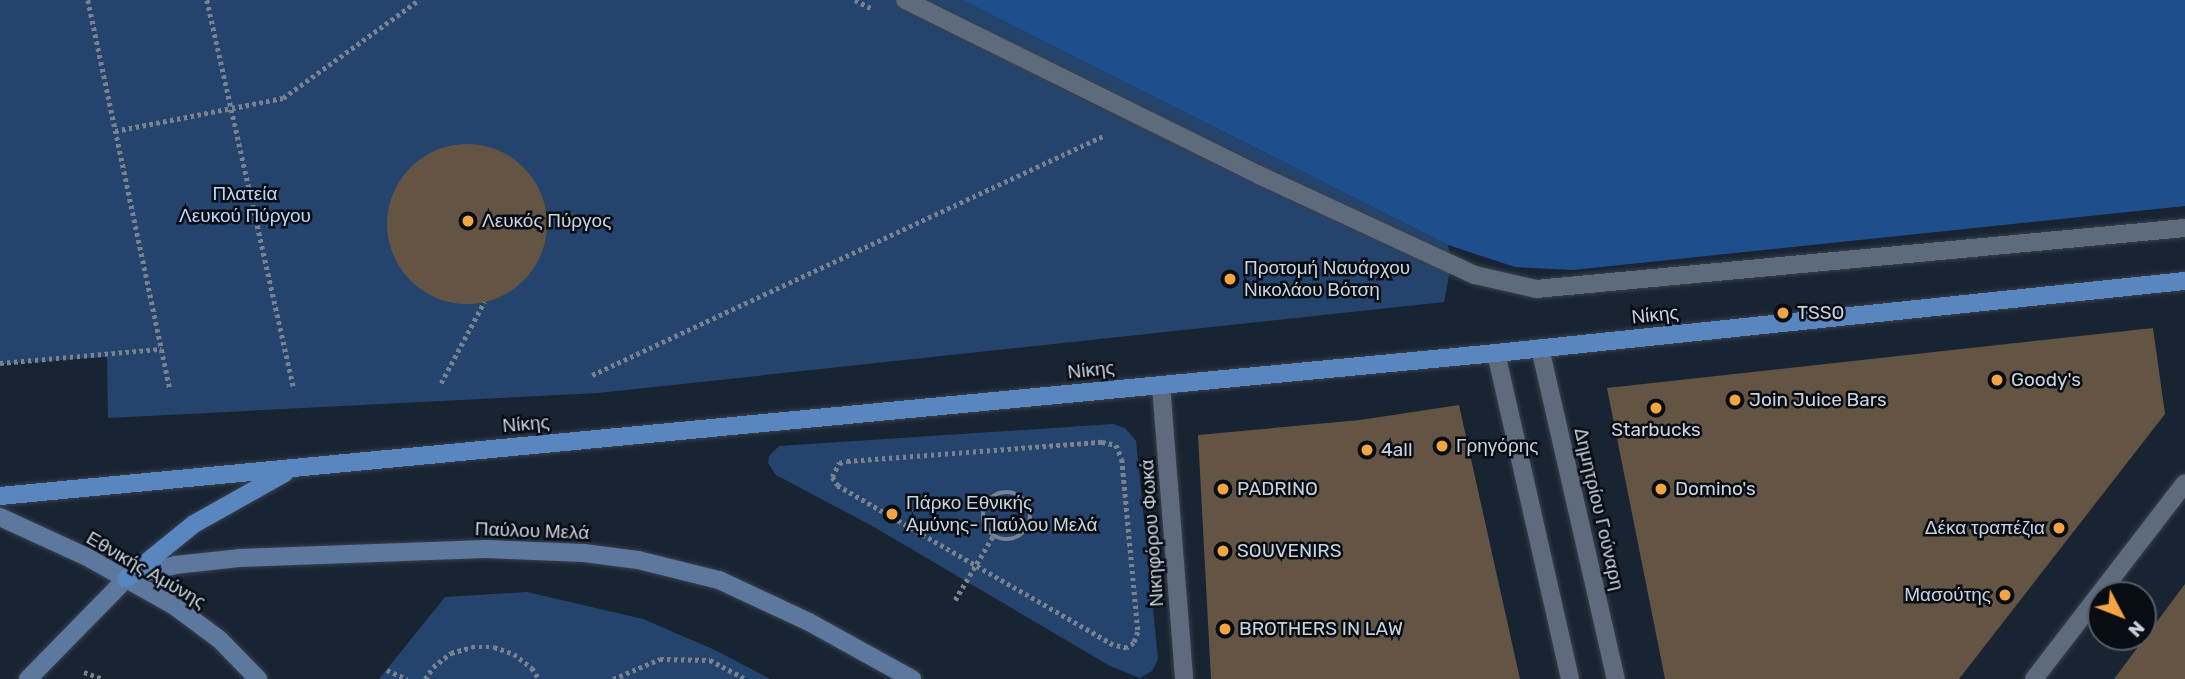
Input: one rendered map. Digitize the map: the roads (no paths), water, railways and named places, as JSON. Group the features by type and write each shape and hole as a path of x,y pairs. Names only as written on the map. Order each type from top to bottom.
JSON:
{"main road":[{"name":"Νίκης","path":"0,496 1496,353 2185,281"},
{"path":"28,679 126,579 170,542 212,513 298,467"},
{"name":"Εθνικής Αμύνης","path":"0,517 126,579 190,617 233,652 258,679"},
{"name":"Παύλου Μελά","path":"126,579 175,565 252,557 486,549 584,553 648,562 719,580 797,616 912,679"}],"street":[{"name":"Νίκης","path":"905,0 1259,175 1475,275 1536,289 2185,228"},
{"name":"Δημητρίου Γούναρη","path":"1540,348 1616,679"},
{"path":"1496,353 1570,679"},
{"name":"Νικηφόρου Φωκά","path":"1161,385 1184,679"},
{"path":"2034,679 2185,483"}],"place":[{"name":"Λευκός Πύργος","path":"468,221"},
{"name":"Προτομή Ναυάρχου Νικολάου Βότση","path":"1230,279"},
{"name":"TSSO","path":"1783,313"},
{"name":"Goody's","path":"1997,380"},
{"name":"Join Juice Bars","path":"1735,400"},
{"name":"Starbucks","path":"1656,408"},
{"name":"Γρηγόρης","path":"1442,446"},
{"name":"4all","path":"1367,450"},
{"name":"PADRINO","path":"1223,489"},
{"name":"Domino's","path":"1661,489"},
{"name":"Πάρκο Εθνικής Αμύνης- Παύλου Μελά","path":"892,514"},
{"name":"Δέκα τραπέζια","path":"2059,528"},
{"name":"SOUVENIRS","path":"1223,551"},
{"name":"Μασούτης","path":"2005,595"},
{"name":"BROTHERS IN LAW","path":"1225,629"}],"park label":[{"name":"Πλατεία Λευκού Πύργου","path":"245,205"}]}
